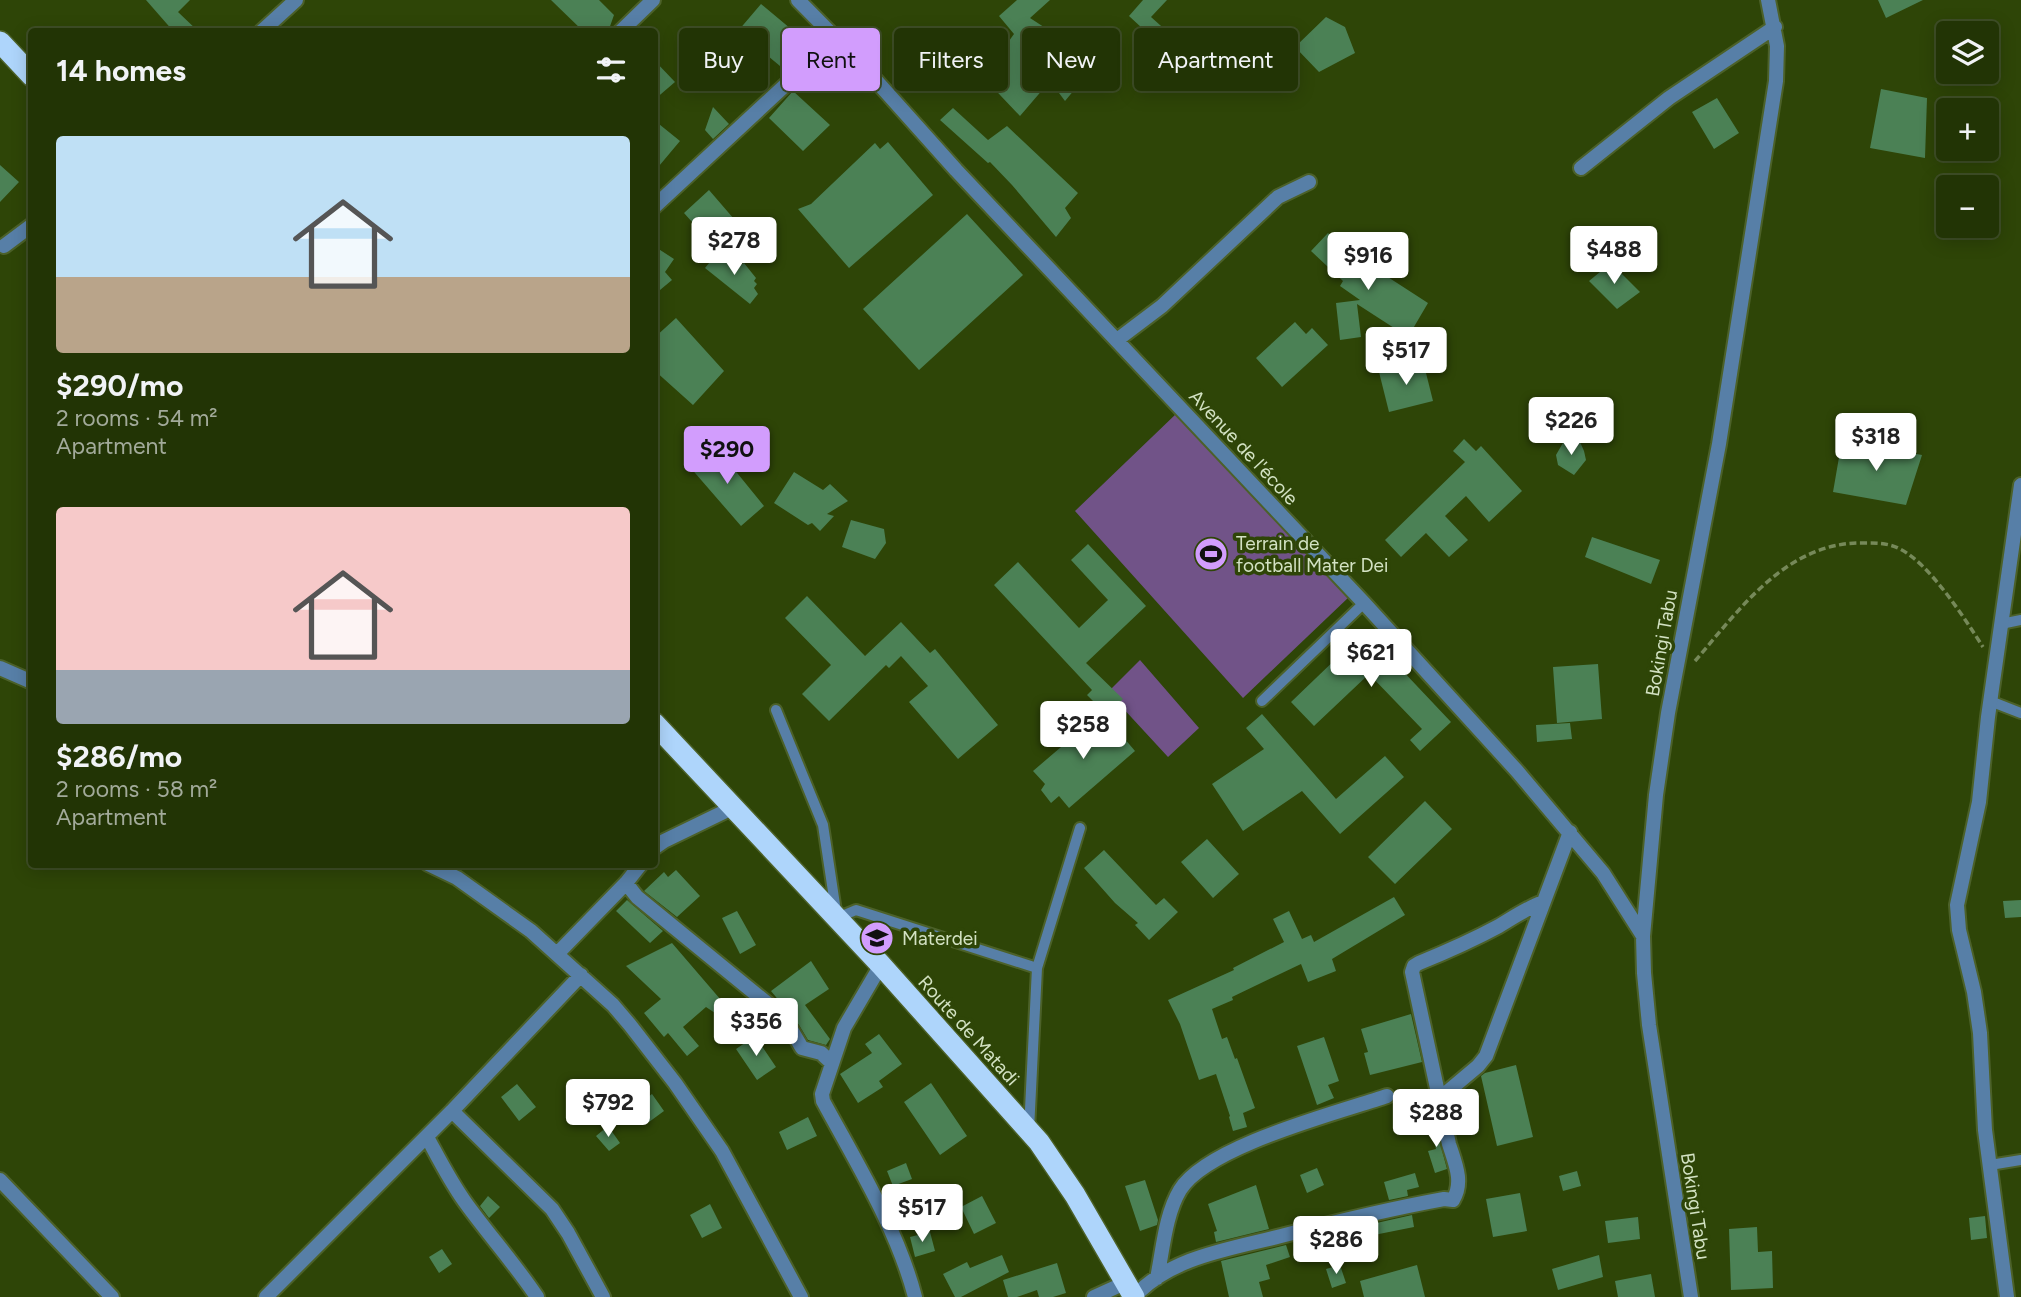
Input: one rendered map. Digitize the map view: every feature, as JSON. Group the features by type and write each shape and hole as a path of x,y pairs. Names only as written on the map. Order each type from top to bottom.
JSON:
{"highway":[{"path":"0,42 28,72"},
{"name":"Route de Matadi","path":"658,727 881,965 1040,1142 1075,1195 1131,1292"}],"street":[{"path":"265,28 296,0"},
{"path":"624,28 653,0"},
{"name":"Avenue de l'école","path":"799,0 826,28"},
{"name":"Bokingi Tabu","path":"1690,1297 1649,1025 1643,936 1656,795 1672,686 1719,444 1776,81 1777,46 1768,0"},
{"path":"1581,167 1669,98 1774,27"},
{"name":"Avenue de l'école","path":"880,86 1364,603 1508,761 1603,873 1643,936"},
{"path":"658,202 782,88"},
{"path":"1117,340 1162,306 1278,197 1309,182"},
{"path":"5,246 28,228"},
{"path":"2007,1297 1985,1130 1980,1034 1974,992 1959,930 1958,905 1979,803 1990,701 2021,485"},
{"path":"0,668 28,680"},
{"path":"658,845 734,807"},
{"path":"1440,1098 1486,1056 1570,832"},
{"path":"447,868 531,931 581,975 630,1025 675,1083 722,1151 801,1297"},
{"path":"557,954 638,868"},
{"path":"626,883 637,897 688,941 768,1003 792,1031 802,1048 821,1054 832,1063"},
{"path":"1094,1297 1131,1292 1198,1256 1360,1214 1444,1199 1452,1200 1458,1190 1459,1180 1412,972 1414,966 1472,940 1524,909 1543,902"},
{"path":"881,965 844,1027 823,1088 823,1101 901,1253 915,1297"},
{"path":"267,1297 452,1111 581,975"},
{"path":"1157,1278 1171,1212 1179,1192 1187,1180 1206,1165 1276,1134 1388,1096"},
{"path":"452,1111 552,1209 603,1297"},
{"path":"427,1136 444,1170 466,1203 537,1297"},
{"path":"0,1180 111,1297"}],"lane":[{"path":"1262,701 1364,603"},
{"path":"2001,624 2021,620"},
{"path":"1990,701 2021,713"},
{"path":"776,710 823,825 837,918 856,910 1037,968"},
{"path":"1029,1131 1037,968 1080,828"},
{"path":"1990,1165 2021,1160"}],"path":[{"path":"1672,686 1758,588 1785,567 1818,550 1853,543 1885,543 1902,550 1924,569 1950,598 1972,629 1986,652 1994,674"}],"shaded area":[{"name":"Terrain de football Mater Dei","path":"1177,413 1349,597 1243,698 1075,511"},
{"path":"1140,660 1199,728 1168,757 1108,692"}],"building":[{"path":"146,0 190,0 178,12 195,28 170,28"},
{"path":"551,0 599,0 614,15 609,28 580,28"},
{"path":"1017,0 1050,0 1030,18 1045,28 1022,28 1022,91 1041,91 1020,116 996,91 1008,91 1008,42 1014,34 999,16"},
{"path":"1143,0 1167,0 1151,17 1163,28 1142,28 1129,16"},
{"path":"1878,0 1923,0 1886,18"},
{"path":"761,4 790,28 782,28 782,68 768,56 768,28 741,28"},
{"path":"1326,17 1345,27 1355,53 1319,72 1298,50 1298,44"},
{"path":"658,64 675,82 658,97"},
{"path":"1881,89 1927,98 1925,158 1870,148"},
{"path":"793,91 830,125 803,151 769,118"},
{"path":"1058,91 1073,91 1065,101"},
{"path":"1717,98 1739,133 1714,149 1692,112"},
{"path":"713,107 729,124 713,139 705,130"},
{"path":"953,108 988,140 1007,126 1078,193 1065,208 1071,218 1056,237 990,162 940,120"},
{"path":"658,123 680,141 658,167"},
{"path":"888,142 933,195 849,268 798,209 811,204 875,143 880,149"},
{"path":"0,165 19,182 0,202"},
{"path":"709,190 734,219 709,241 684,213"},
{"path":"967,214 1023,275 919,370 863,309"},
{"path":"1328,233 1343,248 1428,303 1408,337 1357,304 1361,337 1340,340 1336,303 1360,300 1340,286 1343,281 1311,251"},
{"path":"658,249 674,259 665,272 672,280 658,292"},
{"path":"718,252 737,267 744,263 756,278 754,281 757,284 754,288 758,294 750,304 705,268"},
{"path":"1611,263 1640,292 1617,309 1589,281"},
{"path":"676,318 724,371 693,405 658,374 658,334"},
{"path":"1295,322 1306,334 1312,328 1328,345 1282,387 1256,358"},
{"path":"1423,361 1433,401 1389,412 1379,372"},
{"path":"1464,439 1476,451 1481,446 1522,491 1489,522 1466,496 1445,516 1468,540 1449,557 1426,533 1401,557 1385,540 1465,462 1453,451"},
{"path":"1842,440 1922,455 1906,505 1833,492"},
{"path":"1564,441 1580,442 1584,451 1586,460 1574,475 1558,465 1556,455"},
{"path":"716,447 764,506 741,526 689,466 705,450 708,454"},
{"path":"794,472 823,490 830,484 848,501 827,514 834,516 820,531 812,523 808,525 774,503"},
{"path":"851,520 884,529 886,543 875,559 842,547"},
{"path":"1592,537 1660,560 1651,584 1585,557"},
{"path":"1088,544 1146,606 1086,663 1123,699 1107,715 1087,695 1092,690 994,585 1018,562 1079,628 1108,600 1071,560"},
{"path":"807,596 865,656 901,622 930,653 935,649 998,725 958,759 909,702 928,686 901,656 889,668 886,665 829,721 802,694 831,665 785,618"},
{"path":"1365,631 1451,722 1420,751 1410,740 1422,729 1369,674 1314,726 1291,702"},
{"path":"1598,664 1602,719 1557,723 1553,667"},
{"path":"1102,712 1135,751 1069,808 1059,796 1051,803 1041,790 1045,784 1033,771"},
{"path":"1262,714 1336,799 1385,756 1404,777 1340,834 1302,791 1243,831 1212,784 1264,749 1246,728"},
{"path":"1570,723 1572,739 1537,742 1536,725"},
{"path":"1425,801 1452,829 1395,884 1368,857"},
{"path":"1207,839 1239,874 1213,898 1181,862"},
{"path":"1104,850 1156,905 1164,898 1178,912 1149,940 1135,925 1138,923 1115,903 1084,868"},
{"path":"676,870 700,896 677,917 644,891 664,872 668,877"},
{"path":"1394,897 1405,915 1332,959 1336,971 1308,982 1301,964 1212,1009 1222,1039 1227,1037 1235,1059 1237,1058 1255,1108 1243,1113 1247,1127 1233,1131 1216,1074 1199,1080 1180,1024 1168,1000 1234,970 1233,968 1284,942 1273,919 1289,911 1302,939 1311,935 1314,942"},
{"path":"627,900 663,931 650,943 616,911"},
{"path":"2021,900 2021,917 2005,918 2003,901"},
{"path":"737,911 756,945 740,954 722,918"},
{"path":"672,943 745,1028 742,1031 706,1007 683,1027 699,1046 687,1056 668,1033 664,1037 644,1013 661,999 626,966"},
{"path":"811,961 829,989 805,1005 830,1039 826,1045 808,1040 771,991"},
{"path":"1411,1014 1422,1062 1370,1075 1364,1053 1368,1052 1361,1029"},
{"path":"879,1034 902,1064 879,1081 883,1087 858,1103 840,1074 872,1053 865,1044"},
{"path":"755,1036 776,1067 757,1080 736,1049"},
{"path":"1324,1037 1339,1081 1328,1085 1334,1098 1317,1105 1297,1046"},
{"path":"1516,1065 1533,1137 1497,1146 1481,1076"},
{"path":"931,1083 967,1136 940,1155 904,1102"},
{"path":"517,1084 536,1107 519,1121 501,1097"},
{"path":"652,1094 664,1111 649,1122 637,1105"},
{"path":"1432,1113 1447,1169 1435,1173 1428,1151 1436,1149 1427,1114"},
{"path":"808,1117 817,1136 787,1150 779,1132"},
{"path":"608,1126 620,1143 609,1151 596,1136"},
{"path":"906,1163 912,1179 893,1186 887,1171"},
{"path":"1317,1168 1324,1185 1307,1193 1300,1175"},
{"path":"1577,1171 1581,1186 1563,1191 1559,1176"},
{"path":"1415,1173 1419,1187 1407,1190 1408,1196 1389,1200 1384,1182"},
{"path":"1145,1180 1158,1220 1157,1225 1140,1231 1125,1186"},
{"path":"1256,1185 1269,1229 1216,1242 1214,1232 1217,1231 1208,1204"},
{"path":"1520,1193 1527,1231 1493,1237 1486,1199"},
{"path":"488,1196 500,1207 489,1218 480,1206"},
{"path":"982,1196 996,1223 974,1234 961,1207"},
{"path":"710,1204 722,1228 702,1238 690,1215"},
{"path":"1412,1215 1414,1227 1344,1241 1341,1231"},
{"path":"1985,1216 1987,1238 1971,1240 1969,1218"},
{"path":"1638,1217 1640,1239 1608,1243 1605,1221"},
{"path":"1757,1227 1758,1252 1772,1251 1773,1288 1731,1290 1729,1229"},
{"path":"930,1232 935,1251 915,1257 910,1237"},
{"path":"1286,1245 1290,1257 1266,1265 1270,1279 1259,1282 1263,1297 1229,1297 1221,1261"},
{"path":"442,1249 452,1264 439,1273 429,1257"},
{"path":"1002,1255 1009,1272 961,1297 955,1297 943,1274 967,1262 970,1268"},
{"path":"1599,1255 1603,1277 1558,1290 1552,1269"},
{"path":"1057,1263 1066,1293 1039,1297 1037,1290 1017,1297 1008,1297 1003,1280"},
{"path":"1340,1265 1346,1283 1332,1288 1326,1269"},
{"path":"1417,1265 1425,1297 1364,1297 1360,1281"},
{"path":"1651,1274 1655,1297 1618,1297 1615,1281"}],"place":[{"name":"Terrain de football Mater Dei","path":"1211,554"},
{"name":"Materdei","path":"877,938"}]}
